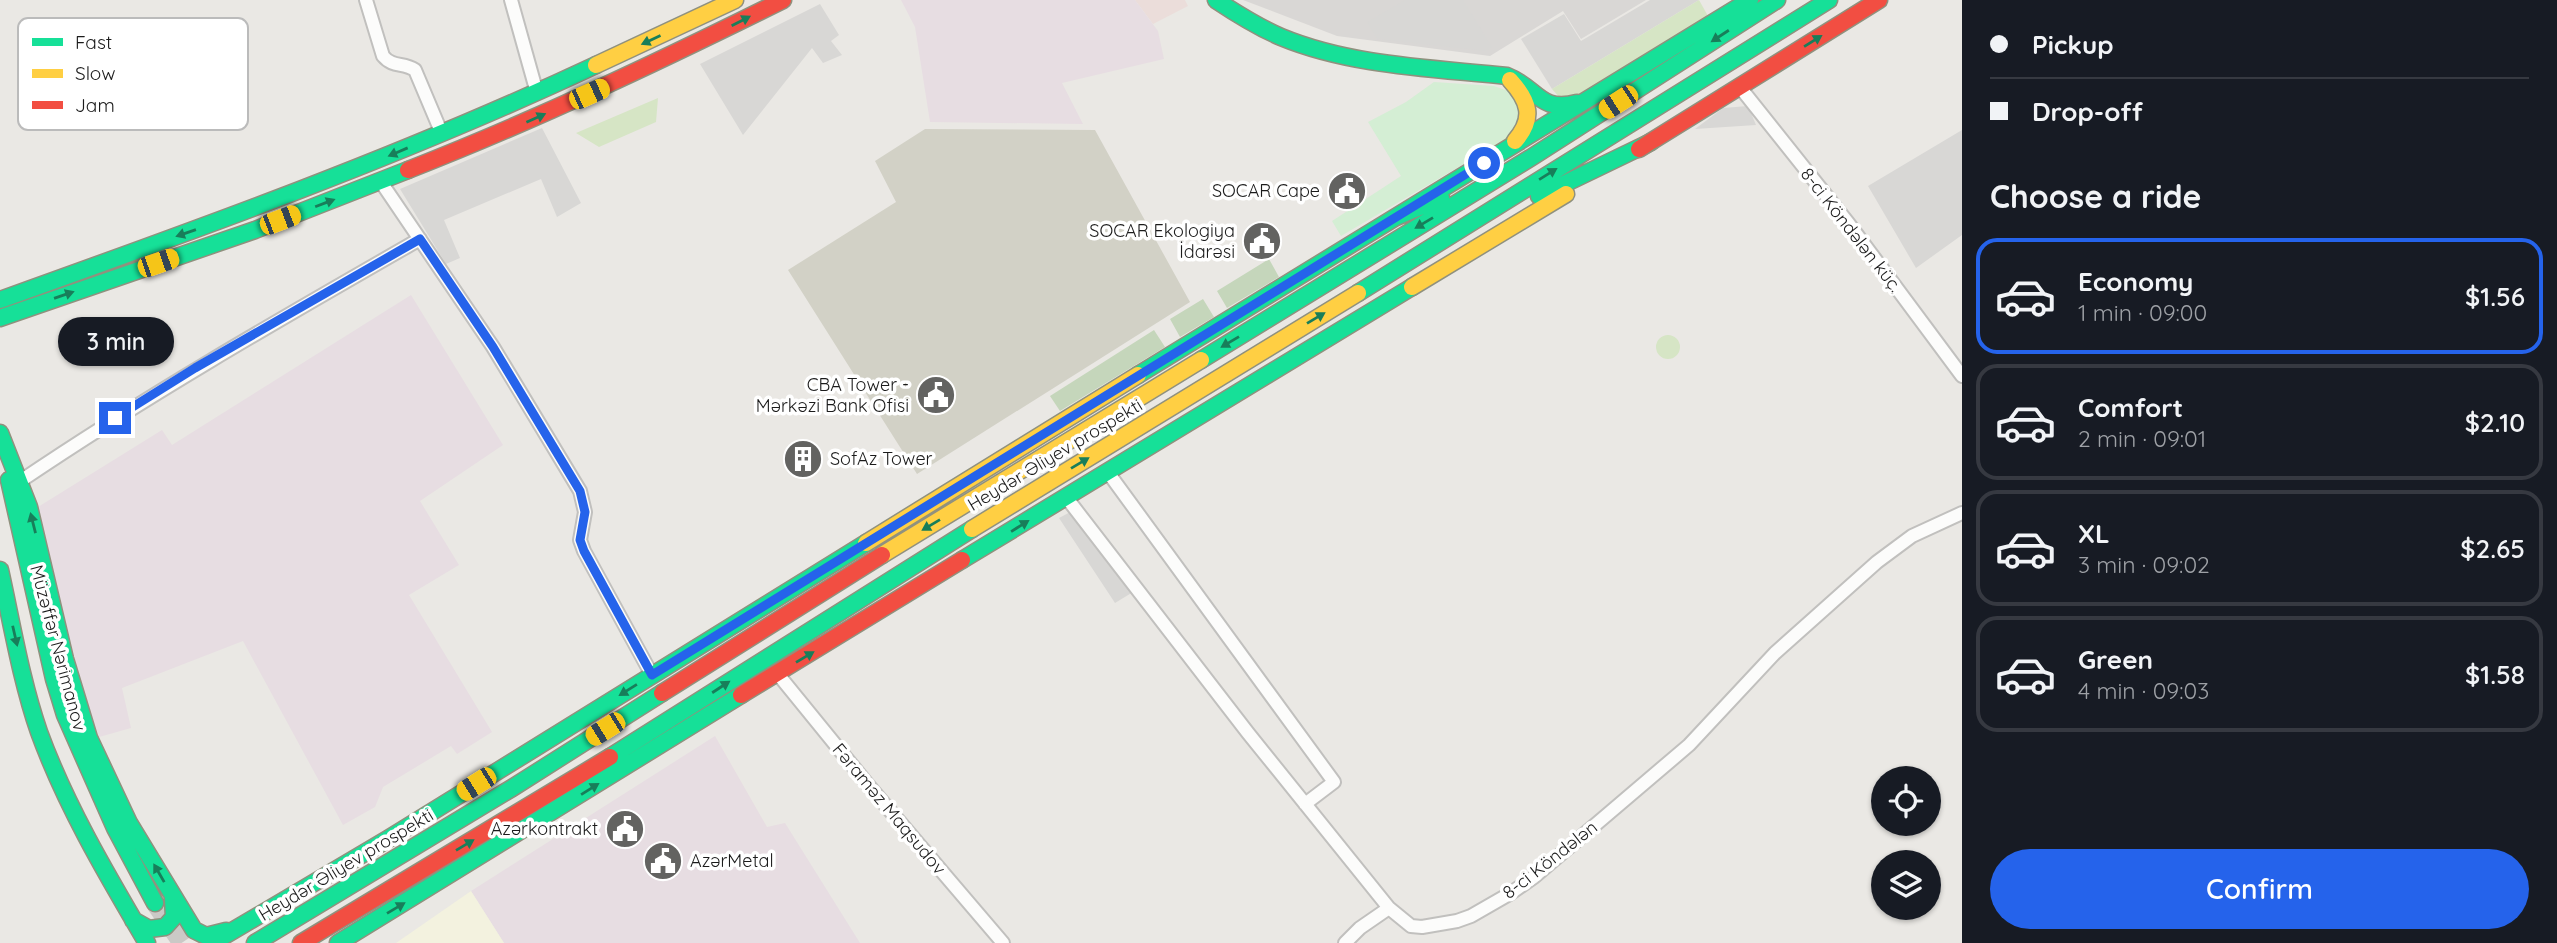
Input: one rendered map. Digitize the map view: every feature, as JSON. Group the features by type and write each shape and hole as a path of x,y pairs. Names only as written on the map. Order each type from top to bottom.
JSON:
{"main road":[{"path":"0,318 255,230 381,182 542,115 669,57 783,0"},
{"path":"1216,0 1266,29 1323,52 1368,60 1507,76 1525,83 1543,101 1555,108 1570,106 1592,97"},
{"path":"212,943 388,839 1750,0"},
{"name":"Heydər Əliyev prospekti","path":"255,943 512,788 860,569 1532,158 1777,0"},
{"name":"Heydər Əliyev prospekti","path":"301,943 625,748 872,590 1428,250 1829,0"},
{"path":"338,943 1107,471 1651,142 1879,0"},
{"path":"2,297 249,211 442,134 537,93 729,1"},
{"path":"1507,76 1524,97 1528,114 1523,134 1507,150"},
{"path":"1428,250 1651,142"},
{"path":"1394,218 1532,158"},
{"path":"249,211 255,230"},
{"path":"0,434 29,506 79,712 127,819 194,930 200,935 212,936 241,926"},
{"path":"0,434 42,628 65,715 110,817 144,910 146,943"},
{"name":"Müzəffər Nərimanov","path":"0,507 53,716 84,790 144,910"},
{"path":"0,570 27,687 47,753 89,838 144,910 145,929 153,931 164,928 174,917 173,898"}],"street":[{"path":"366,0 383,56 389,63 407,65 415,70 442,134"},
{"path":"511,0 537,93"},
{"name":"8-ci Köndələn küç.","path":"1739,86 1849,224 1962,376"},
{"path":"381,182 493,347 580,491 585,512 580,540 584,551 652,675"},
{"path":"19,482 95,430 195,368 420,239"},
{"path":"1107,471 1334,782 1305,804"},
{"name":"8-ci Köndələn","path":"1066,497 1305,804 1389,908 1411,926 1435,925 1471,916 1519,888 1689,745 1775,653 1877,562 1930,526 1962,513"},
{"name":"Fəraməz Maqsudov","path":"777,673 1003,943"},
{"path":"1345,943 1360,928 1389,908"}],"shaded area":[{"path":"901,0 1135,0 1158,31 1164,59 1062,83 1083,124 930,122 915,27"},
{"path":"1135,0 1185,0 1188,6 1153,24"},
{"path":"1243,0 1646,0 1581,39 1563,11 1490,56 1337,36"},
{"path":"1405,0 1463,0 1492,47 1486,51 1377,39 1367,22"},
{"path":"1650,0 1699,0 1552,89 1521,39 1564,14 1581,41"},
{"path":"820,4 839,35 831,41 842,55 823,63 812,48 743,135 700,64"},
{"path":"1748,106 1756,125 1695,129 1723,108"},
{"path":"542,128 581,203 557,217 541,179 444,220 460,258 446,264 400,189"},
{"path":"925,129 1095,130 1190,302 917,474 788,270 896,202 875,161"},
{"path":"1962,130 1962,235 1916,268 1868,186"},
{"path":"1269,259 1279,277 1227,308 1217,291"},
{"path":"411,295 503,445 420,501 459,565 409,595 492,732 457,754 451,746 383,787 375,807 343,825 243,641 122,688 131,728 99,737 82,688 38,507 162,430 172,445"},
{"path":"1203,299 1214,317 1180,337 1170,319"},
{"path":"1154,330 1165,347 1060,411 1050,396"},
{"path":"1076,509 1138,589 1115,603 1059,518"},
{"name":"AzərMetal","path":"715,736 767,827 785,823 860,943 504,943 471,891"},
{"path":"471,891 504,943 396,943"}],"green space":[{"path":"1699,0 1708,16 1576,97 1561,99 1552,89"},
{"path":"1434,82 1494,86 1511,92 1519,114 1513,135 1341,236 1332,221 1401,176 1368,122 1406,102"},
{"path":"658,98 656,122 599,147 576,133"},
{"path":"1668,335 1676,339 1680,347 1676,355 1668,359 1660,355 1656,347 1660,339"}],"tunnel":[{"path":"155,903 182,943"}],"traffic: fast":[{"path":"1216,0 1264,29 1308,47 1363,60 1507,76 1546,102 1554,105 1577,103"},
{"path":"1138,375 1750,0"},
{"path":"1201,360 1532,157 1777,0"},
{"path":"1358,293 1829,0"},
{"path":"0,300 226,218 375,160 596,65"},
{"path":"1539,196 1651,142"},
{"path":"0,318 255,230 408,170"},
{"path":"1394,218 1441,198"},
{"path":"962,560 1412,287"},
{"path":"0,433 29,507 65,659 89,738 129,823 194,930 206,936 226,931"},
{"path":"9,480 54,679 65,715 115,828 155,903"},
{"path":"610,757 972,529"},
{"path":"212,943 388,839 866,543"},
{"path":"0,570 27,692 50,760 88,840 147,943"},
{"path":"255,943 512,788 662,693"},
{"path":"338,943 741,695"},
{"path":"133,920 149,929 165,927 174,917 173,898"}],"traffic: slow":[{"path":"596,65 735,0"},
{"path":"1510,80 1522,95 1527,110 1525,125 1515,141"},
{"path":"1412,287 1566,194"},
{"path":"972,529 1358,293"},
{"path":"882,555 1201,360"},
{"path":"866,543 1138,375"}],"traffic: jam":[{"path":"408,170 597,89 783,0"},
{"path":"1639,149 1879,0"},
{"path":"662,693 882,555"},
{"path":"741,695 962,560"},
{"path":"301,943 610,757"}],"place":[{"name":"SOCAR Cape","path":"1347,191"},
{"name":"SOCAR Ekologiya İdarəsi","path":"1262,241"},
{"name":"CBA Tower - Mərkəzi Bank Ofisi","path":"936,395"},
{"name":"SofAz Tower","path":"803,459"},
{"name":"Azərkontrakt","path":"625,829"},
{"name":"AzərMetal","path":"663,861"}],"route":[{"path":"115,418 195,368 420,239 493,347 580,491 585,512 580,540 584,551 652,675 1484,163"}]}
